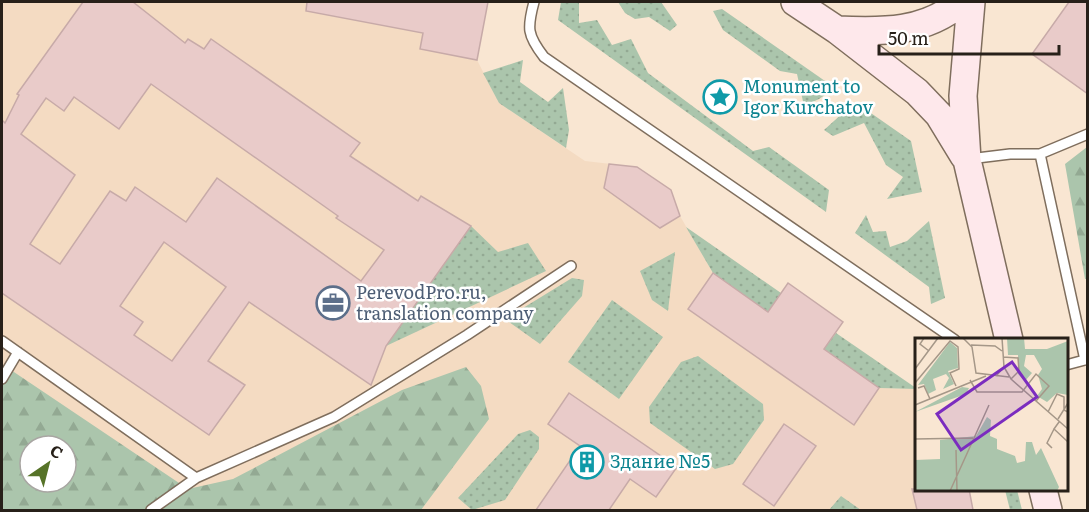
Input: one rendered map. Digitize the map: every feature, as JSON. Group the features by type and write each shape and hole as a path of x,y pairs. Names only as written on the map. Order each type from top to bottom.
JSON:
{"main road":[{"path":"795,2 837,30 917,92 939,115 967,160"},
{"path":"837,30 882,32 904,28 934,19 949,12 961,2"},
{"path":"971,2 963,96 967,160 1009,338"},
{"path":"1043,491 1048,510"}],"lane":[{"path":"534,2 529,20 531,41 544,57 954,338"},
{"path":"967,160 1010,154 1040,154 1088,134"},
{"path":"1040,154 1086,360 1068,364"},
{"path":"151,510 196,478 334,417 467,335 571,266"},
{"path":"2,341 196,478"},
{"path":"2,379 18,352"}],"shaded area":[{"path":"2,2 488,2 477,60 499,103 585,161 637,167 671,190 680,216 713,273 688,309 854,425 879,388 915,389 915,491 969,491 973,510 2,510"}],"green space":[{"path":"561,2 579,2 579,23 597,20 612,45 631,39 648,73 753,151 769,147 829,190 826,212 558,20"},
{"path":"618,2 661,2 677,25 670,31 649,17 635,19 625,13"},
{"path":"722,9 835,88 804,106 797,74 780,71 723,30 713,11"},
{"path":"523,60 520,82 548,102 563,88 569,130 566,148 499,103 483,73"},
{"path":"855,102 911,141 922,192 887,199 903,177 886,165 864,123 833,136 824,130"},
{"path":"1087,147 1087,279 1085,279 1065,164"},
{"path":"866,215 873,232 886,231 890,247 907,241 929,221 945,298 931,304 929,287 855,233"},
{"path":"471,226 498,252 528,243 546,271 386,346"},
{"path":"686,227 781,293 768,312 713,273"},
{"path":"675,252 668,311 652,300 640,271"},
{"path":"572,278 584,280 582,296 540,344 505,319"},
{"path":"612,300 663,337 619,399 568,362"},
{"path":"836,333 915,389 879,388 824,349"},
{"path":"698,356 763,404 764,420 733,464 715,469 650,423 649,407 681,362"},
{"path":"2,364 188,489 233,479 402,390 466,367 481,386 489,419 421,510 2,510"},
{"path":"530,430 539,437 539,449 505,500 472,510 458,498 518,434"},
{"path":"1005,491 1017,491 1022,510 1010,510"},
{"path":"841,496 861,510 829,510"}],"building":[{"path":"83,2 133,2 185,43 188,39 204,49 211,39 360,143 350,156 418,201 421,196 471,226 386,346 371,385 249,302 208,361 245,385 209,435 2,293 2,120 5,123 19,95 17,94","holes":["151,84 384,250 361,281 217,178 186,222 135,187 126,201 110,191 60,264 30,244 75,175 21,134 46,98 64,111 74,97 119,129","164,242 226,287 172,361 134,335 143,322 120,306"]},
{"path":"307,2 488,2 477,60 420,49 423,33 306,11"},
{"path":"1069,2 1088,2 1088,94 1032,54"},
{"path":"609,164 637,167 671,190 680,216 660,228 604,188"},
{"path":"713,273 768,312 788,283 843,322 824,349 879,388 854,425 688,309"},
{"path":"569,393 677,467 656,497 630,479 609,510 536,510 580,446 548,424"},
{"path":"784,424 816,446 774,506 743,484"},
{"path":"912,489 915,491 969,491 973,510 917,510"}],"place":[{"name":"Monument to Igor Kurchatov","path":"720,97"},
{"name":"PerevodPro.ru, translation company","path":"333,303"},
{"name":"Здание №5","path":"587,462"}]}
